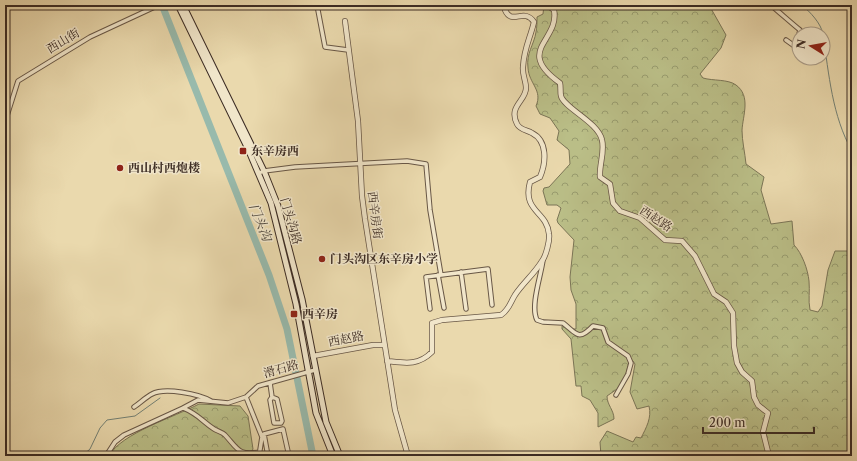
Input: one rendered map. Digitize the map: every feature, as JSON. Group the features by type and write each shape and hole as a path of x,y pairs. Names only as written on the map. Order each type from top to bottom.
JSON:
{"main road":[{"name":"门头沟路","path":"178,5 262,172 283,247 309,372 326,422 335,455"},
{"name":"门头沟路","path":"183,5 278,206 302,299 312,356 309,372"}],"street":[{"path":"317,5 326,47 348,50"},
{"path":"509,5 505,10 507,15 511,18 525,15 530,17 534,22 524,49 523,69 526,88 515,110 516,123 520,128 534,133 540,141 544,153 545,166 540,177 530,182 529,188 530,201 534,210 545,219 550,235 543,260 535,315 537,320 563,323 574,334 578,335 584,334 593,326 603,328 608,342 628,356 631,363 628,374 616,395"},
{"name":"西赵路","path":"547,5 554,10 556,17 541,48 540,58 542,68 560,83 561,96 566,104 579,113 600,134 603,141 603,153 600,177 610,184 613,203 626,214 640,218 665,240 682,241 686,244 695,256 714,294 726,302 733,314 734,346 737,362 742,372 752,381 754,397 758,406 768,413 763,432 769,456"},
{"path":"771,5 796,26"},
{"path":"775,5 776,10"},
{"name":"西山街","path":"5,122 18,81 90,37 158,6"},
{"name":"西辛房街","path":"345,21 358,121 364,214 395,410 408,456"},
{"path":"786,40 791,44"},
{"path":"262,172 407,161 426,164 430,210 444,308"},
{"path":"387,361 402,363 423,361 432,352 432,323 442,320 501,315 507,311 515,295 543,260"},
{"path":"430,309 426,277 488,269 492,305"},
{"path":"461,272 466,309"},
{"name":"西赵路","path":"312,356 373,345 384,345"},
{"name":"滑石路","path":"246,398 258,386 309,372"},
{"path":"270,383 272,397 270,400 274,423 281,423 282,421 277,399 272,397"},
{"path":"134,407 153,394 161,392 201,395 211,401"},
{"path":"106,456 115,442 124,435 198,400 228,403 246,398 262,437 260,454 247,454 235,450 224,435 195,413 183,408"},
{"path":"268,456 264,434 283,429 289,456"}],"green space":[{"path":"544,5 709,5 726,35 721,48 700,74 703,78 733,83 741,89 745,100 742,134 746,164 764,177 761,190 771,224 792,221 794,245 802,257 806,267 809,285 810,310 818,312 822,306 828,270 835,251 852,251 852,456 601,456 600,442 607,431 633,442 636,437 641,438 648,423 650,410 649,406 637,409 630,392 635,364 633,361 628,366 623,385 607,396 614,419 598,427 598,413 590,400 582,396 581,386 576,386 571,339 562,329 562,326 566,324 572,329 576,329 576,304 571,290 570,277 574,240 558,223 557,220 561,208 557,205 547,205 543,191 544,188 549,187 570,164 569,150 557,140 559,131 550,118 540,114 536,106 538,100 537,91 529,74 528,68 529,53 537,28 537,17 543,14"},
{"path":"199,404 240,406 248,416 253,449 249,456 109,456 115,448 136,433"}],"waterway":[{"name":"门头沟","path":"162,5 269,275 287,329 313,456"},
{"path":"802,5 812,14 820,26"},
{"path":"828,66 832,94 840,124 852,151"},
{"path":"82,456 90,449 100,428 107,420 135,416 160,398"}],"place":[{"name":"东辛房西","path":"243,151"},
{"name":"西山村西炮楼","path":"120,168"},
{"name":"门头沟区东辛房小学","path":"322,259"},
{"name":"西辛房","path":"294,314"}]}
